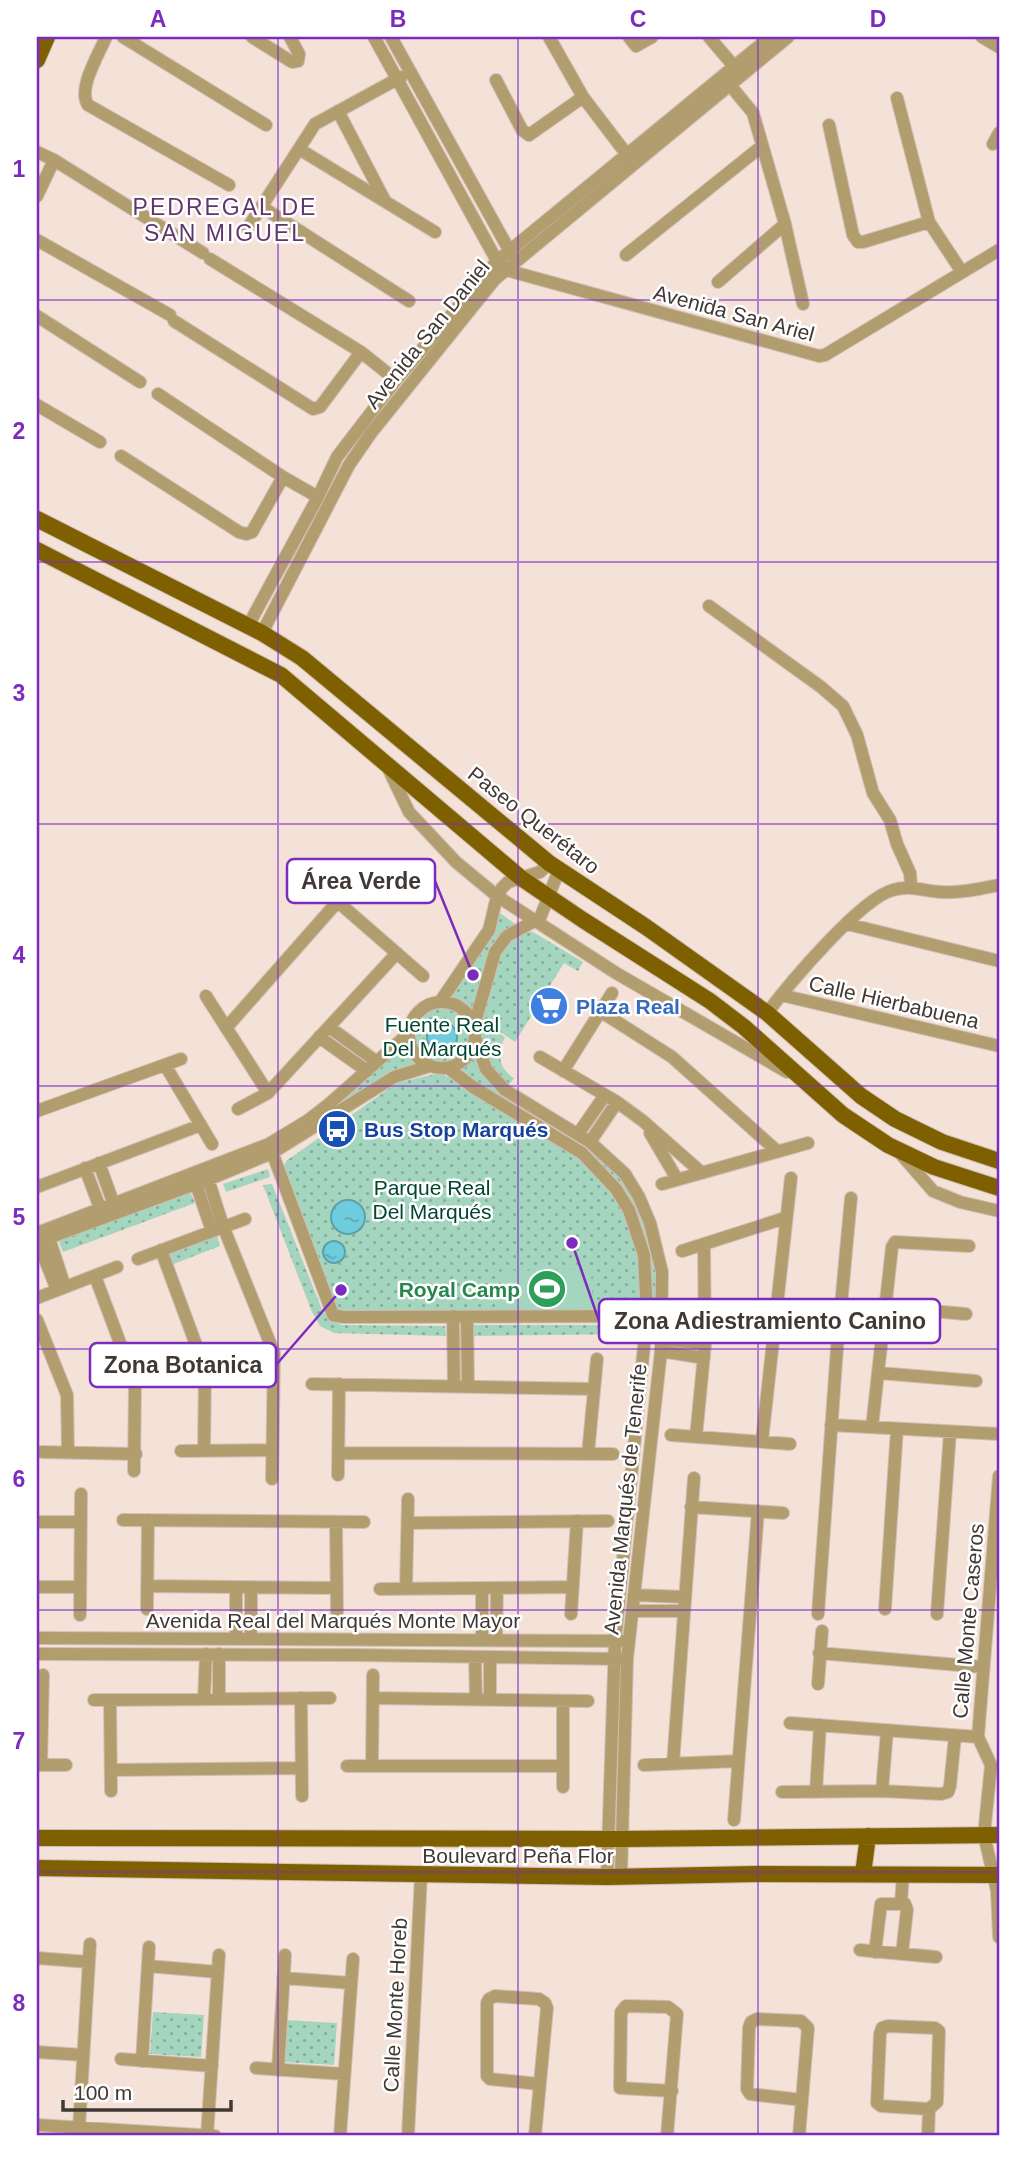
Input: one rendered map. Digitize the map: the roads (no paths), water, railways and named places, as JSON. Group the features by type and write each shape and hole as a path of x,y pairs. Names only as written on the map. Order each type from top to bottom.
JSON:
{"main road":[{"path":"37,60 47,37"},
{"name":"Paseo Querétaro","path":"37,519 255,630 302,658 554,867 646,927 768,1013 861,1096 894,1119 942,1142 999,1161"},
{"path":"37,550 281,675 521,878 710,1001 744,1027 842,1115 896,1149 934,1167 999,1188"},
{"name":"Boulevard Peña Flor","path":"37,1838 992,1835"},
{"path":"863,1874 868,1836"},
{"name":"Boulevard Peña Flor","path":"37,1868 614,1877 903,1874 997,1881"}],"street":[{"path":"106,37 84,89 84,99 88,105 229,185"},
{"path":"123,37 266,125"},
{"path":"252,37 292,62 298,61 299,54 290,37"},
{"path":"373,37 501,265"},
{"path":"391,37 514,262"},
{"path":"549,37 583,97 630,159"},
{"path":"629,37 636,46 652,37"},
{"path":"709,37 737,70"},
{"name":"Avenida San Daniel","path":"255,630 337,457 396,380 501,265 514,262 630,159 726,81 770,37"},
{"name":"Avenida San Daniel","path":"737,70 788,37"},
{"path":"982,37 999,47"},
{"path":"247,229 315,124 410,72"},
{"path":"496,80 523,130 529,135 583,97"},
{"path":"726,81 752,113 785,225 803,304"},
{"path":"897,98 929,222 962,272"},
{"path":"338,111 386,202"},
{"path":"829,125 853,235 858,242 929,222"},
{"path":"626,255 762,146"},
{"path":"299,149 435,232"},
{"path":"37,152 54,160 361,352 396,380"},
{"path":"37,196 54,160"},
{"path":"262,206 409,301"},
{"path":"718,282 785,225"},
{"path":"37,240 172,318 313,409 320,407 361,352"},
{"name":"Avenida San Ariel","path":"501,265 514,262 819,356 825,355 999,250"},
{"name":"Avenida San Daniel","path":"255,630 349,465 501,265"},
{"path":"37,316 139,382"},
{"path":"158,394 283,477 318,497"},
{"path":"37,405 100,442"},
{"path":"360,425 371,433"},
{"path":"121,456 246,534 252,532 283,477"},
{"path":"709,606 843,706 857,735 873,793 890,820 910,873 911,887"},
{"path":"385,761 409,812 456,862 497,895 616,973 803,1081"},
{"path":"440,1002 489,930 497,895 508,882 554,867"},
{"path":"475,1031 461,1008 440,1002 424,1006 412,1018 408,1034 412,1051 418,1060 430,1066 449,1068 462,1062 471,1051 495,952 507,936 535,922 544,913 554,867"},
{"path":"226,1027 355,882"},
{"path":"768,1013 846,924 877,896 895,889 911,887 938,892 970,892 999,885"},
{"path":"338,902 423,976"},
{"path":"846,924 999,961"},
{"path":"238,1109 268,1093 397,953"},
{"path":"563,1071 612,993"},
{"name":"Calle Hierbabuena","path":"781,995 999,1046"},
{"path":"206,996 268,1093"},
{"path":"600,1011 672,1058 777,1151"},
{"path":"329,1027 372,1066"},
{"name":"Avenida Marqués de Tenerife","path":"475,1031 486,1069 505,1090 590,1142 625,1174 650,1223 662,1272 661,1345 634,1595 629,1641 620,1659"},
{"path":"40,1239 113,1202 271,1148 307,1121 408,1034"},
{"path":"319,1037 372,1066"},
{"path":"540,1057 617,1102 702,1173"},
{"path":"37,1111 181,1059"},
{"path":"165,1065 212,1144"},
{"path":"40,1239 202,1181 271,1148 394,1077 430,1066"},
{"name":"Avenida Marqués de Tenerife","path":"449,1068 473,1087 582,1153 616,1189 629,1210 644,1255 647,1315 614,1641 620,1659 614,1877"},
{"path":"578,1134 605,1095"},
{"path":"590,1142 617,1102"},
{"path":"643,1121 677,1180"},
{"path":"37,1186 201,1125"},
{"path":"662,1184 808,1143"},
{"path":"271,1148 332,1315 663,1316"},
{"path":"896,1149 933,1191 960,1202 999,1211"},
{"path":"99,1163 113,1202"},
{"path":"85,1168 100,1208"},
{"path":"762,1441 791,1178"},
{"path":"202,1181 218,1228 274,1353 272,1479"},
{"path":"818,1614 851,1198"},
{"path":"682,1251 785,1218"},
{"path":"138,1259 245,1219"},
{"path":"40,1239 61,1289"},
{"path":"872,1427 892,1247 895,1242 969,1246"},
{"path":"696,1437 705,1344 704,1245"},
{"path":"161,1251 205,1369 204,1451"},
{"path":"37,1298 117,1267"},
{"path":"95,1276 135,1383 134,1471"},
{"path":"887,1307 966,1314"},
{"path":"454,1386 460,1317"},
{"path":"460,1317 468,1387"},
{"path":"37,1320 67,1395 68,1452"},
{"path":"661,1345 705,1344"},
{"path":"661,1345 704,1358"},
{"path":"588,1454 597,1359"},
{"path":"879,1373 976,1381"},
{"path":"312,1384 594,1389"},
{"path":"338,1475 339,1384"},
{"path":"831,1425 999,1434"},
{"path":"885,1609 897,1429"},
{"path":"937,1614 950,1432"},
{"path":"671,1435 790,1444"},
{"path":"181,1451 271,1450"},
{"path":"42,1452 136,1454"},
{"path":"339,1452 613,1454"},
{"name":"Calle Monte Caseros","path":"999,1476 978,1738 995,1765 992,1835 999,1937"},
{"path":"673,1764 694,1478"},
{"path":"80,1615 81,1494"},
{"path":"406,1589 408,1499"},
{"path":"691,1507 783,1513"},
{"path":"734,1820 758,1511"},
{"path":"123,1520 364,1522"},
{"path":"147,1609 148,1520"},
{"path":"571,1614 577,1521"},
{"path":"408,1523 608,1521"},
{"path":"37,1522 81,1522"},
{"path":"336,1522 337,1612"},
{"path":"147,1586 337,1588"},
{"path":"37,1587 80,1587"},
{"path":"236,1587 236,1639"},
{"path":"251,1587 251,1639"},
{"path":"380,1589 573,1587"},
{"path":"482,1588 482,1640"},
{"path":"496,1640 497,1588"},
{"path":"634,1595 685,1597"},
{"path":"632,1611 684,1611"},
{"path":"818,1684 822,1631"},
{"name":"Avenida Real del Marqués Monte Mayor","path":"37,1638 629,1641"},
{"path":"355,1654 356,1640"},
{"path":"820,1653 982,1667"},
{"name":"Avenida Real del Marqués Monte Mayor","path":"37,1654 355,1654 620,1659"},
{"path":"213,1654 219,1699"},
{"path":"204,1699 213,1654"},
{"path":"475,1657 476,1699"},
{"path":"490,1657 490,1700"},
{"path":"43,1675 39,1765 66,1765"},
{"path":"372,1766 373,1675"},
{"path":"301,1698 302,1796"},
{"path":"94,1700 330,1698"},
{"path":"373,1698 588,1701"},
{"path":"110,1700 111,1791"},
{"path":"563,1701 563,1787"},
{"path":"790,1723 978,1738"},
{"path":"816,1792 820,1726"},
{"path":"883,1791 887,1731"},
{"path":"782,1792 948,1792 954,1736"},
{"path":"644,1765 738,1761"},
{"path":"347,1766 563,1766"},
{"path":"111,1770 302,1768"},
{"path":"902,1954 903,1874"},
{"name":"Calle Monte Horeb","path":"408,2136 421,1875"},
{"path":"875,1952 881,1904 903,1905"},
{"path":"79,2129 90,1944"},
{"path":"142,2061 149,1947"},
{"path":"860,1950 936,1956"},
{"path":"207,2136 219,1955"},
{"path":"278,2070 285,1955"},
{"path":"37,1958 89,1962"},
{"path":"340,2136 353,1959"},
{"path":"148,1966 218,1972"},
{"path":"283,1978 351,1983"},
{"path":"535,2136 547,2008 539,1999 495,1996 489,1999 487,2076 491,2079 539,2084"},
{"path":"667,2136 672,2091 677,2014 668,2007 626,2006 621,2012 620,2088 672,2091"},
{"path":"799,2136 802,2100 808,2028 801,2021 757,2019 751,2022 748,2077 750,2094 802,2100"},
{"path":"882,2028 935,2028 939,2031 937,2102 929,2109 881,2106 877,2103 882,2028"},
{"path":"37,2052 83,2055"},
{"path":"121,2059 212,2066"},
{"path":"256,2068 344,2074"},
{"path":"928,2136 929,2109"},
{"path":"37,2125 215,2136"}],"water":[{"path":"442,1022 448,1023 456,1031 456,1043 448,1051 442,1052 436,1051 428,1043 427,1037 428,1031 436,1023"},
{"path":"348,1200 360,1205 365,1217 360,1229 348,1234 336,1229 331,1217 336,1205"},
{"path":"334,1241 342,1244 345,1252 342,1260 334,1263 326,1260 323,1252 326,1244"}],"place":[{"name":"Área Verde","path":"473,975"},
{"name":"Plaza Real","path":"549,1006"},
{"name":"Bus Stop Marqués","path":"337,1129"},
{"name":"Zona Adiestramiento Canino","path":"572,1243"},
{"name":"Royal Camp","path":"547,1289"},
{"name":"Zona Botanica","path":"341,1290"}],"district":[{"name":"PEDREGAL DE SAN MIGUEL","path":"225,220"}],"park label":[{"name":"Fuente Real Del Marqués","path":"442,1036"},
{"name":"Parque Real Del Marqués","path":"432,1199"}]}
